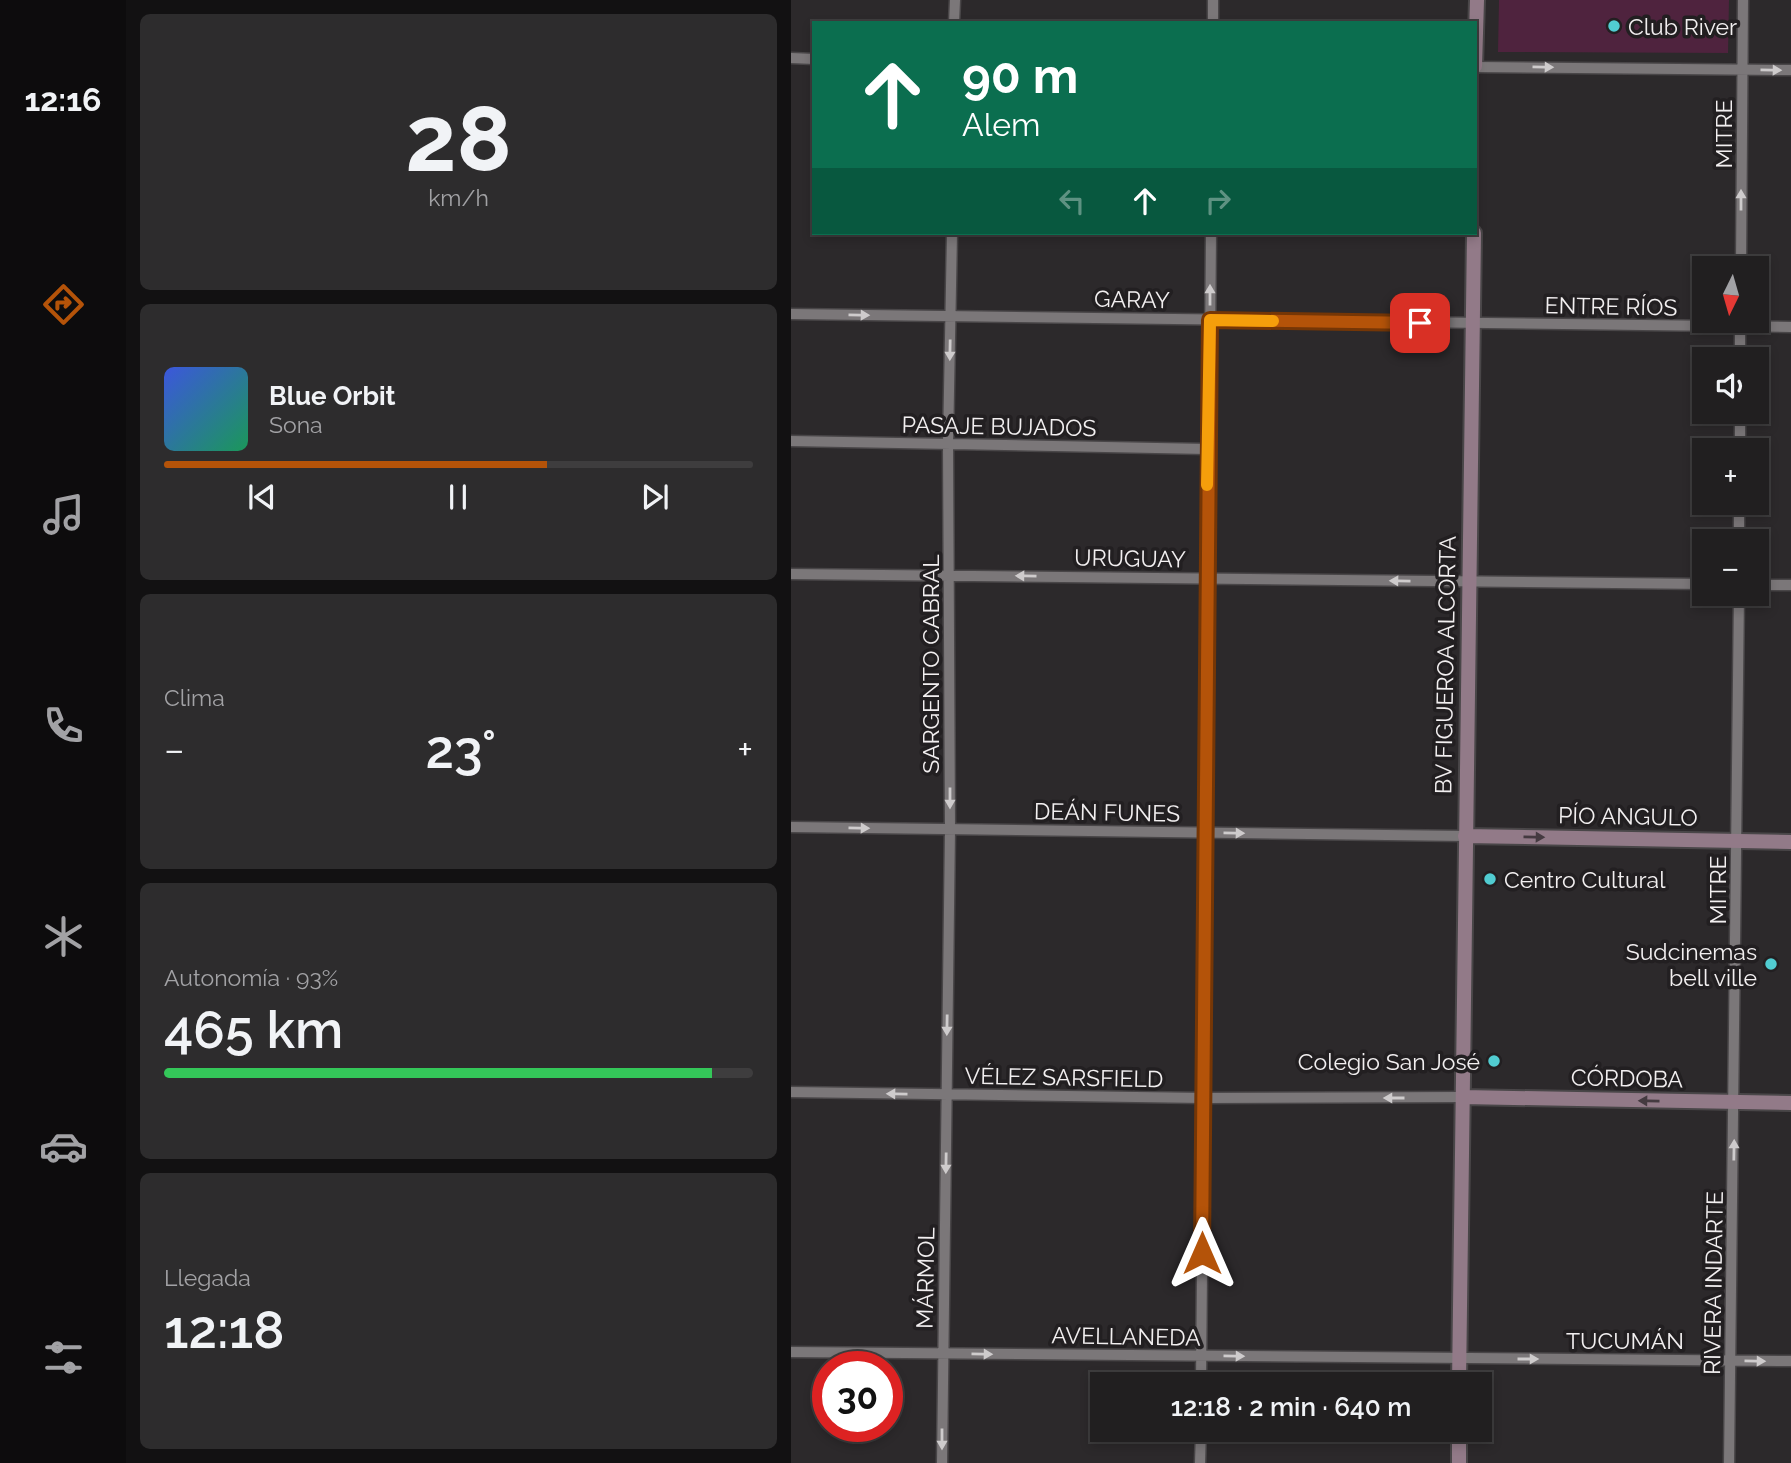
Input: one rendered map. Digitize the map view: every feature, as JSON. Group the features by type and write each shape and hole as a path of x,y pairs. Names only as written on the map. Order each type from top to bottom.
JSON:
{"main road":[{"path":"1476,21 1477,0"},
{"name":"BV FIGUEROA ALCORTA","path":"1459,1372 1474,235"},
{"name":"PÍO ANGULO","path":"1465,836 1791,842"},
{"name":"CÓRDOBA","path":"1462,1097 1791,1103"},
{"path":"1459,1442 1459,1463"}],"street":[{"path":"954,21 955,0"},
{"path":"1213,0 1213,21"},
{"name":"MITRE","path":"1741,256 1743,0"},
{"path":"791,58 812,59"},
{"path":"1477,66 1791,70"},
{"name":"SARGENTO CABRAL","path":"947,1094 950,829 948,444 952,235"},
{"path":"1201,1372 1211,235"},
{"name":"GARAY","path":"791,314 1473,323"},
{"name":"ENTRE RÍOS","path":"1473,323 1692,323"},
{"name":"ENTRE RÍOS","path":"1769,325 1791,327"},
{"name":"PASAJE BUJADOS","path":"791,441 1207,449"},
{"name":"URUGUAY","path":"791,574 1692,584"},
{"path":"1769,585 1791,585"},
{"name":"MITRE","path":"1734,1103 1738,606"},
{"name":"DEÁN FUNES","path":"791,827 1465,836"},
{"name":"VÉLEZ SARSFIELD","path":"791,1092 1204,1098 1462,1097"},
{"name":"MÁRMOL","path":"942,1463 947,1094"},
{"name":"RIVERA INDARTE","path":"1729,1463 1734,1103"},
{"name":"AVELLANEDA","path":"791,1352 1460,1359"},
{"name":"TUCUMÁN","path":"1460,1359 1791,1361"},
{"path":"1200,1463 1201,1442"}],"shaded area":[{"name":"Club River","path":"1499,0 1729,0 1728,53 1498,52"}],"slow traffic":[{"path":"1207,485 1210,320 1273,321"}],"place":[{"name":"Club River","path":"1614,26"},
{"name":"Centro Cultural","path":"1490,879"},
{"name":"Sudcinemas bell ville","path":"1771,964"},
{"name":"Colegio San José","path":"1494,1061"}],"route":[{"path":"1202,1253 1210,320 1420,323"}]}
